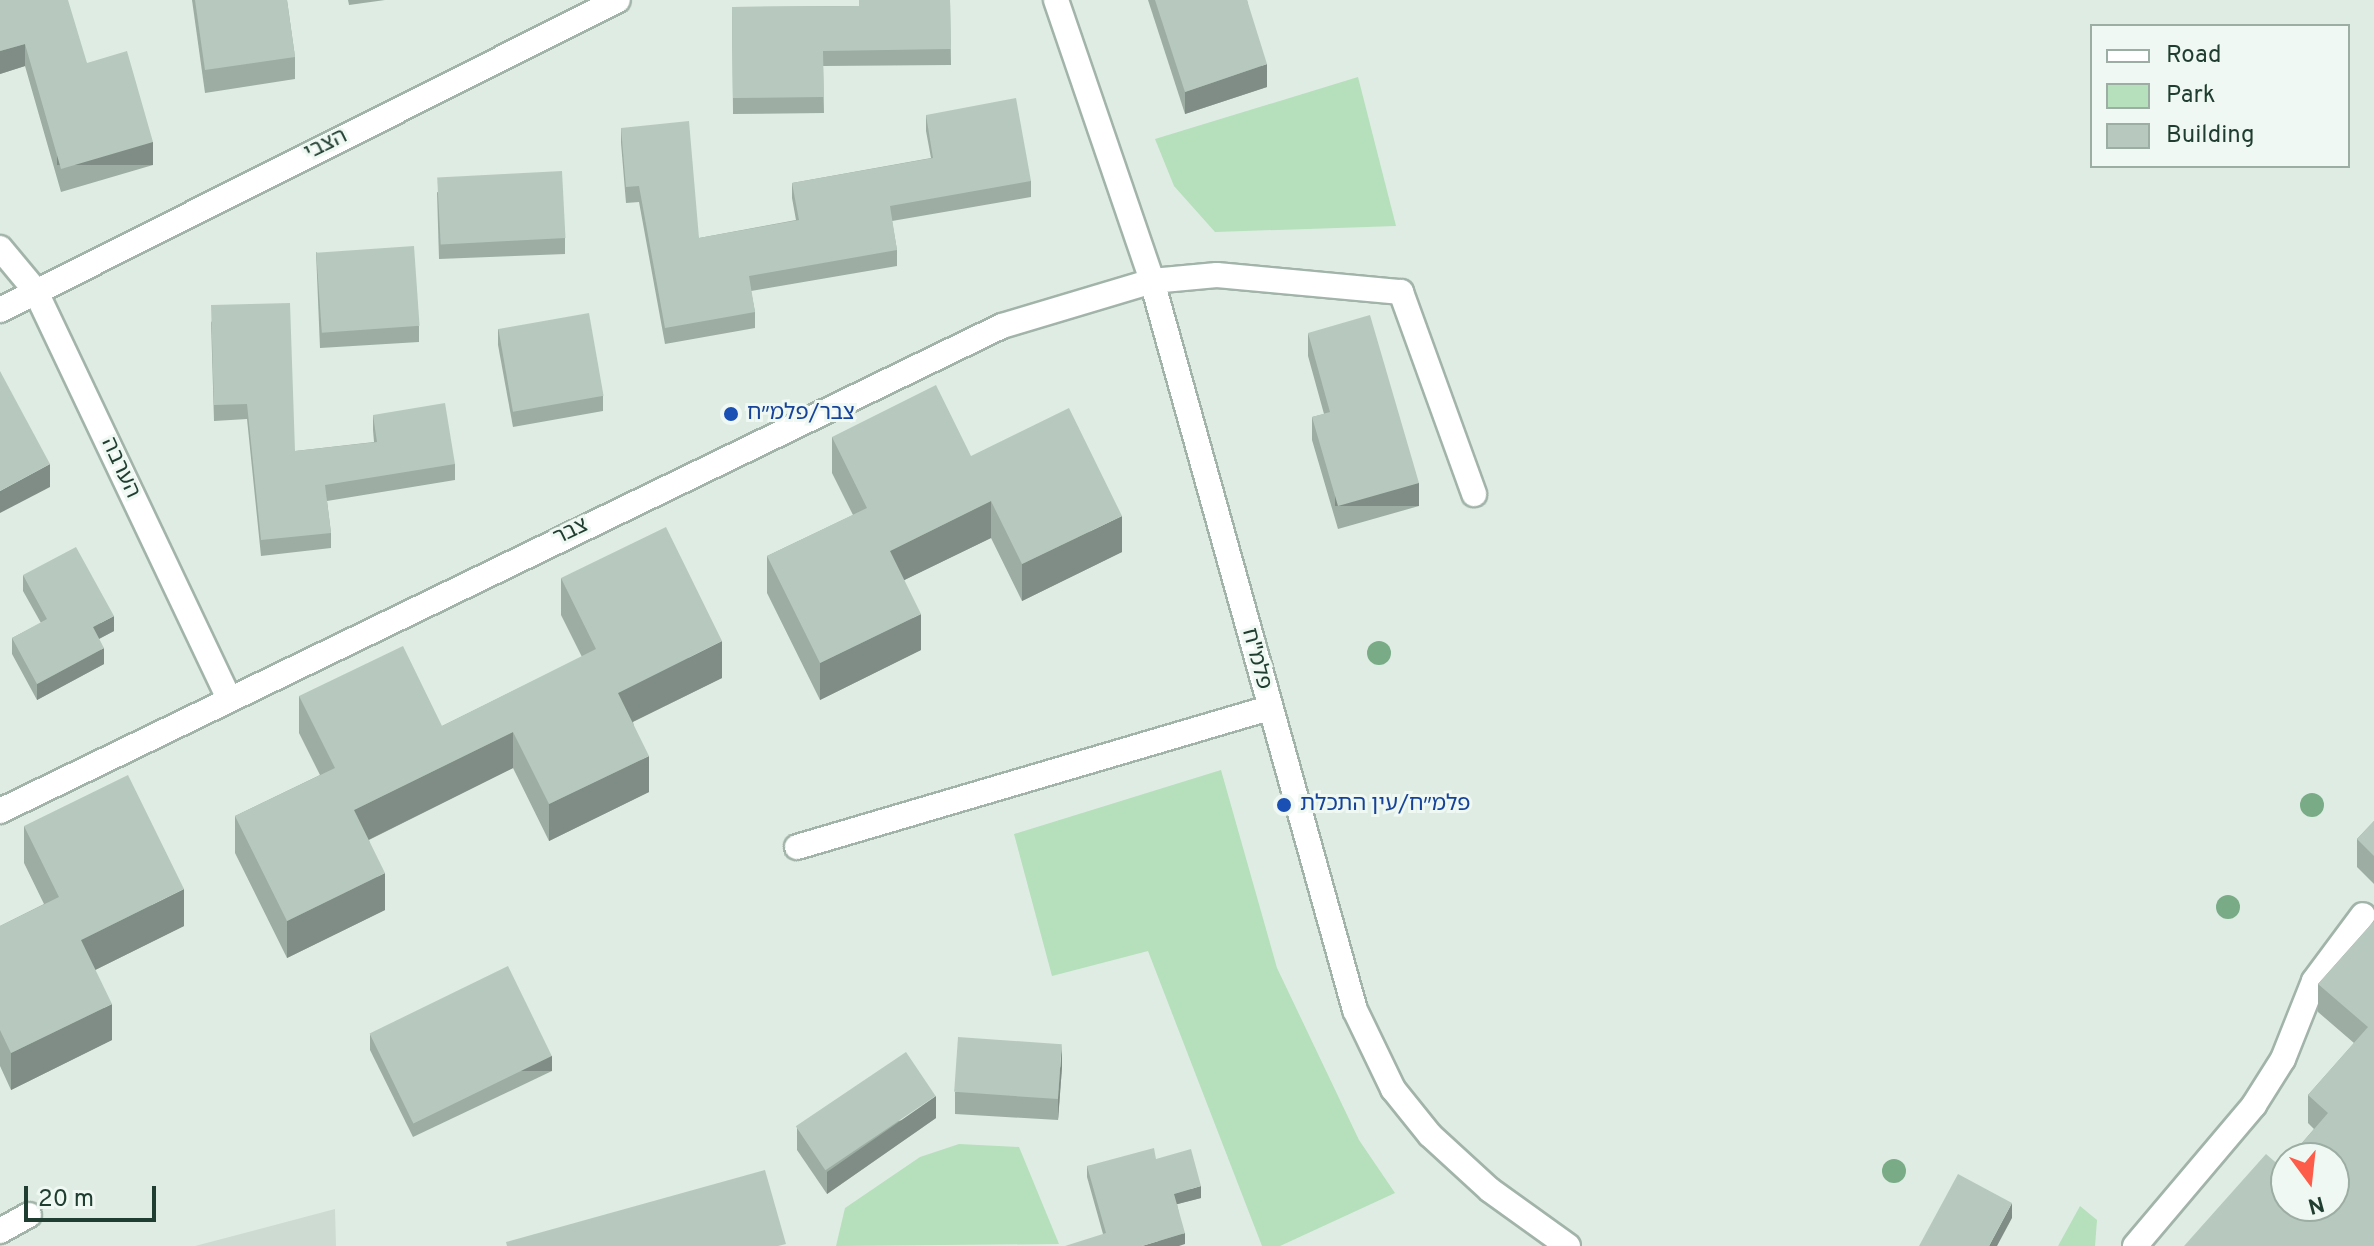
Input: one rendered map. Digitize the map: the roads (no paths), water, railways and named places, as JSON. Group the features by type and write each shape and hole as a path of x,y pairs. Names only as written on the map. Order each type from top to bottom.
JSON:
{"street":[{"name":"הצבי","path":"0,310 618,0"},
{"name":"פלמ\"ח","path":"1056,0 1152,281 1350,996 1393,1089 1430,1135 1490,1190 1568,1246"},
{"name":"הערבה","path":"0,248 35,290 228,696"},
{"name":"צבר","path":"0,811 228,696 1002,326 1152,281 1217,275 1401,292 1474,494"},
{"path":"797,847 1269,708"},
{"path":"2135,1246 2254,1105 2283,1059 2314,981 2363,915"},
{"path":"0,1231 29,1215"}],"place":[{"name":"צבר/פלמ״ח","path":"731,414"},
{"name":"פלמ״ח/עין התכלת","path":"1284,805"}]}
